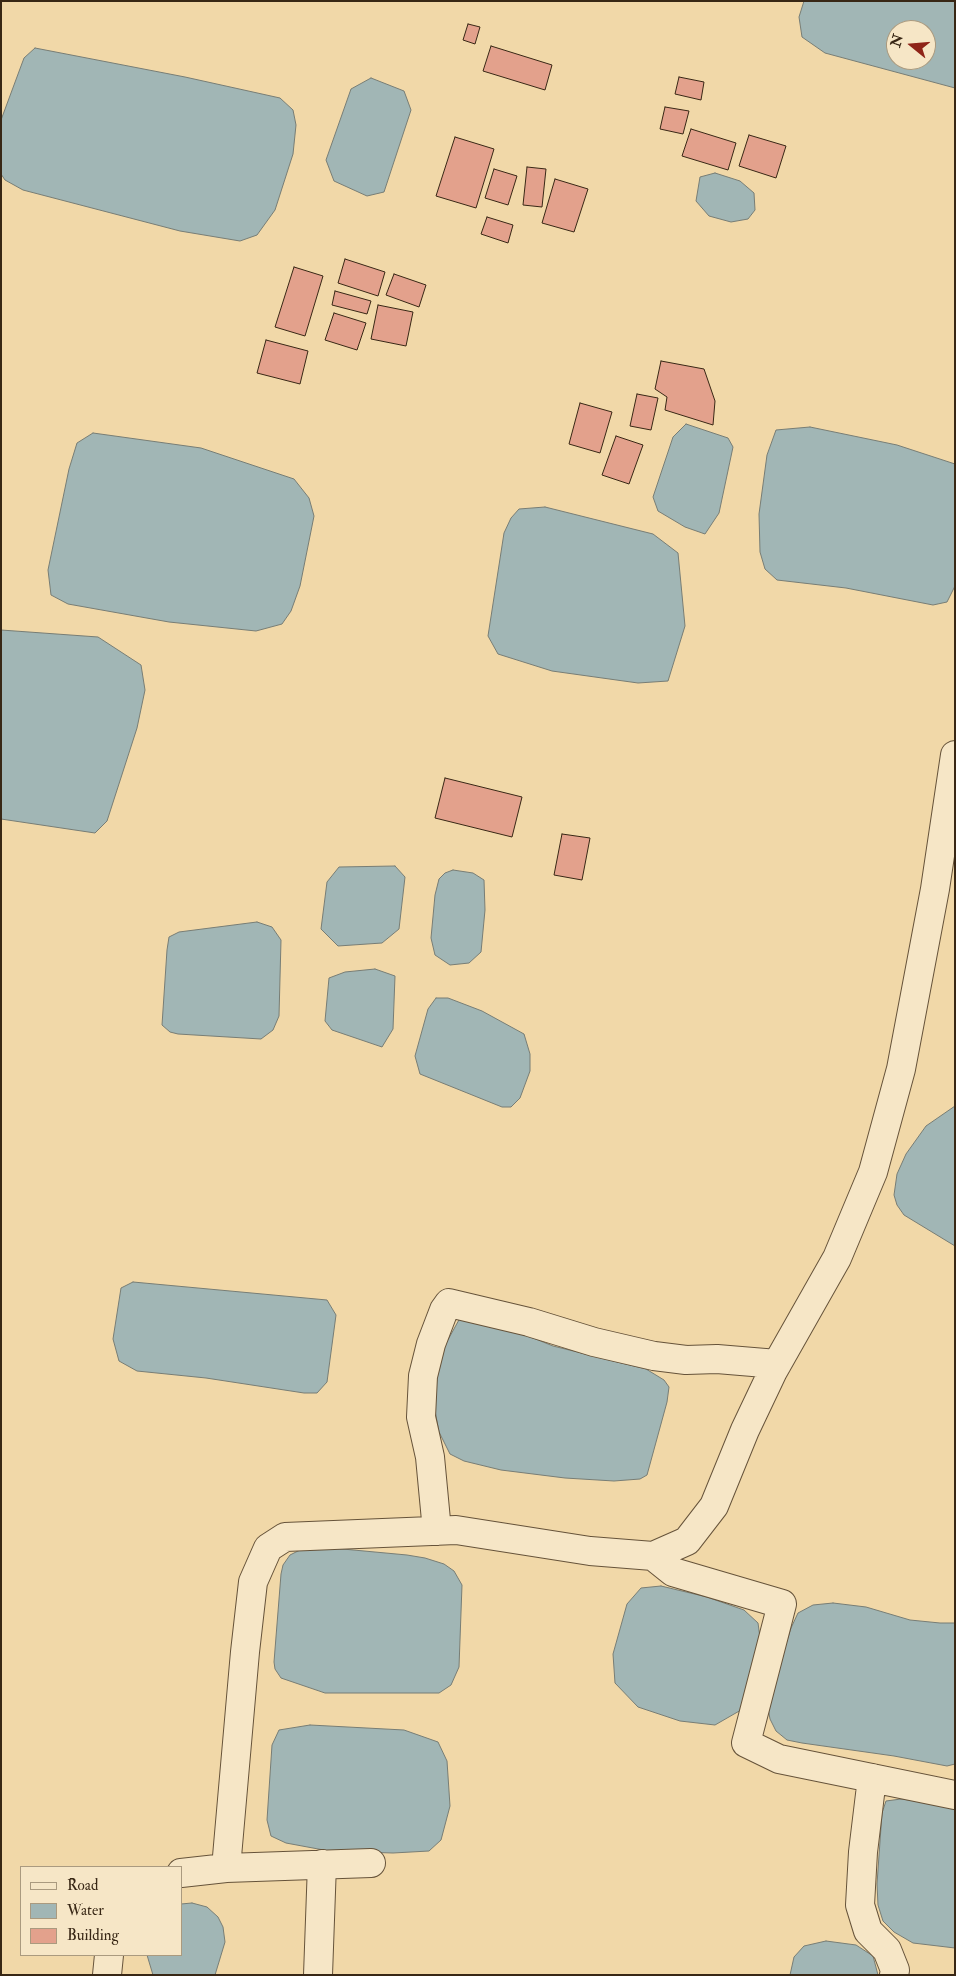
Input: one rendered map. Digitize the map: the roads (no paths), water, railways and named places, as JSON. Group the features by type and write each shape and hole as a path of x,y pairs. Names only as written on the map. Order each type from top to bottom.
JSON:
{"street":[{"path":"226,1868 253,1582 268,1548 285,1537 456,1530 590,1551 653,1556 687,1541 714,1506 745,1430 777,1364 837,1258 873,1172 901,1069 935,889 955,755"},
{"path":"437,1531 430,1457 421,1417 423,1384 431,1344 444,1310 449,1303 529,1322 594,1342 654,1356 686,1360 717,1359 777,1364"},
{"path":"653,1556 673,1572 782,1604 746,1743 779,1759 955,1795"},
{"path":"872,1778 863,1852 860,1905 868,1931 887,1950 895,1970 894,1975"},
{"path":"182,1873 226,1868 371,1863"},
{"path":"318,1975 322,1864"},
{"path":"107,1975 109,1956"}],"water":[{"path":"804,1 955,1 955,88 888,70 936,70 936,20 886,20 886,69 825,53 802,37 799,17"},
{"path":"35,48 185,77 280,98 293,110 296,125 293,154 275,210 257,235 240,241 180,231 23,190 5,180 1,174 1,120 24,58"},
{"path":"371,78 404,91 411,110 384,192 367,196 334,181 326,160 351,89"},
{"path":"715,173 740,181 754,193 755,210 748,219 731,222 709,216 696,201 700,177"},
{"path":"686,424 728,438 733,447 719,513 705,534 685,527 658,511 653,497 673,437"},
{"path":"810,427 897,445 955,464 955,586 947,602 933,605 846,588 777,580 765,569 760,552 759,514 767,455 776,430"},
{"path":"93,433 201,448 294,479 309,498 314,516 300,586 291,611 282,624 256,631 169,622 68,604 51,595 48,570 69,469 77,443"},
{"path":"545,507 653,534 678,553 685,626 668,681 638,683 552,671 498,654 488,636 504,533 511,518 519,509"},
{"path":"1,630 98,637 141,665 145,690 137,728 107,821 95,833 1,819"},
{"path":"395,866 405,877 399,929 382,943 338,946 321,929 327,882 339,867"},
{"path":"453,870 473,873 484,880 485,910 481,952 469,963 450,965 435,955 431,938 435,895 439,879 445,873"},
{"path":"257,922 272,927 281,940 279,1016 273,1030 261,1039 170,1032 162,1025 169,937 179,932"},
{"path":"375,969 395,976 393,1029 382,1047 332,1030 325,1021 329,978 345,972"},
{"path":"436,998 448,998 482,1011 524,1034 530,1054 530,1071 520,1098 511,1107 502,1107 420,1074 415,1056 428,1009"},
{"path":"955,1106 955,1246 904,1215 897,1205 894,1195 897,1174 906,1154 926,1126"},
{"path":"133,1282 327,1300 336,1315 327,1382 317,1393 304,1393 206,1378 137,1371 119,1361 113,1339 121,1288"},
{"path":"481,1317 553,1346 646,1369 664,1380 669,1387 667,1402 647,1475 640,1479 614,1481 565,1478 501,1470 464,1461 450,1454 439,1432 433,1400 435,1373 444,1347 460,1318"},
{"path":"304,1548 332,1548 407,1555 444,1564 454,1571 462,1585 459,1667 451,1685 439,1693 325,1693 281,1678 275,1669 274,1662 281,1574 283,1565 290,1555"},
{"path":"661,1586 707,1597 744,1610 758,1623 761,1645 741,1710 715,1725 680,1721 638,1707 615,1683 613,1654 627,1604 641,1588"},
{"path":"833,1603 866,1607 910,1620 955,1623 955,1764 947,1766 894,1756 802,1743 787,1740 776,1731 770,1719 768,1708 770,1694 791,1628 798,1613 813,1605"},
{"path":"310,1725 404,1730 438,1742 447,1761 450,1806 441,1840 429,1851 393,1853 329,1851 286,1843 271,1836 267,1820 272,1745 279,1730"},
{"path":"901,1799 955,1805 955,1948 913,1943 894,1932 883,1921 878,1905 877,1884 882,1813 886,1801"},
{"path":"192,1903 207,1907 218,1917 223,1927 225,1942 215,1975 153,1975 147,1956 182,1956 182,1904"},
{"path":"826,1941 856,1945 873,1956 878,1975 790,1975 794,1957 804,1946"}]}
